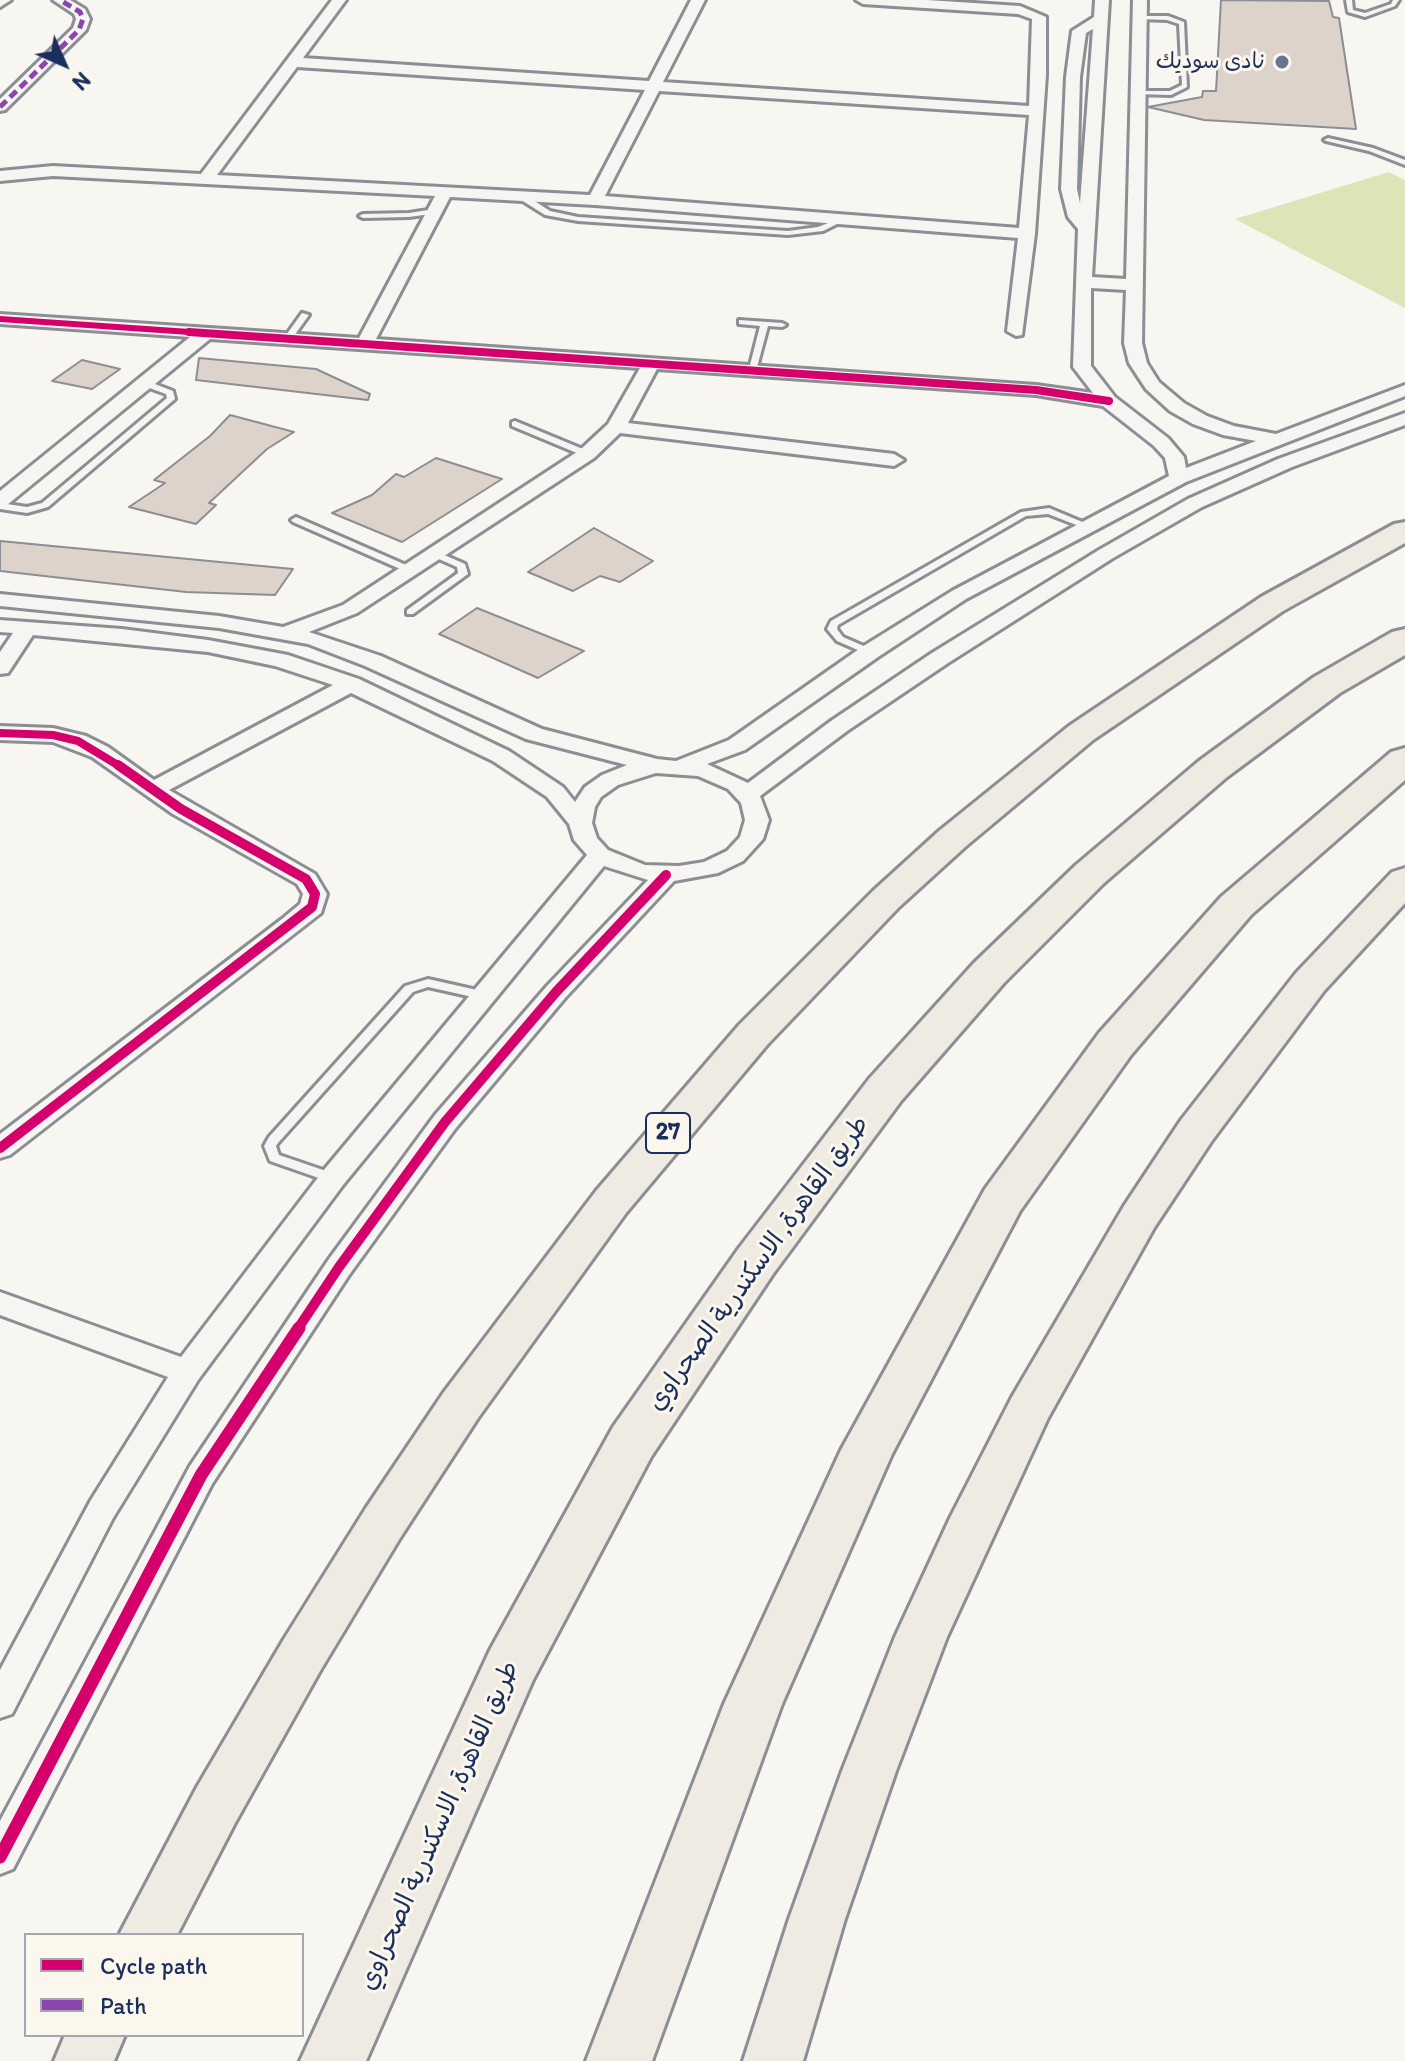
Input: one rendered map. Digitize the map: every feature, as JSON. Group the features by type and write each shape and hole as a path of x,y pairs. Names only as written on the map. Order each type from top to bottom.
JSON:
{"highway":[{"name":"طريق القاهرة, الاسكندرية الصحراوي","path":"333,2061 510,1668 632,1442 756,1261 885,1090 989,973 1090,874 1213,769 1327,685 1405,640"},
{"path":"619,2061 753,1704 867,1450 1002,1201 1115,1044 1236,906 1405,760"}],"main road":[{"name":"27","path":"148,1933 216,1805 302,1655 383,1523 461,1405 611,1202 753,1035 886,899 963,830 1081,733 1259,612 1405,531"},
{"path":"773,2061 817,1919 869,1771 921,1637 1029,1410 1139,1217 1196,1131 1310,982 1405,880"},
{"path":"84,2061 95,2037"}],"street":[{"path":"1,104 79,30 83,19 80,12 60,0"},
{"path":"205,180 339,0"},
{"path":"595,200 698,0"},
{"path":"863,0 1033,12 1039,17 1056,76 1051,145 1027,234 1016,331"},
{"path":"1034,111 1079,31 1101,8 1133,6 1137,93 1133,343 1138,363 1152,385 1177,407 1200,420 1230,431 1275,439"},
{"path":"1101,8 1083,282 1082,367 1109,401 1174,457 1179,478"},
{"path":"292,62 1034,111"},
{"path":"1034,111 1051,145 1076,217 1088,230"},
{"path":"0,176 28,171 84,173 595,200 1027,234"},
{"path":"84,173 98,185 126,192"},
{"path":"300,202 329,197 352,187"},
{"path":"365,343 445,192"},
{"path":"1083,282 1135,285"},
{"path":"0,319 753,369 1036,390 1109,401"},
{"path":"0,504 206,333"},
{"path":"284,634 350,609 587,454 616,427 652,362"},
{"path":"1036,390 1082,367"},
{"path":"683,766 737,745 784,716 870,652 959,595 1179,478 1405,390"},
{"path":"1137,425 1177,407"},
{"path":"747,795 839,726 940,658 1069,577 1222,489 1405,419"},
{"path":"616,427 894,460"},
{"path":"1028,558 1069,577"},
{"path":"0,600 219,622 345,649 571,746 656,766"},
{"path":"345,649 350,609"},
{"path":"0,626 208,646 280,660 351,684 501,756 555,792 580,823 586,840 600,855 630,869 666,875 710,868 735,856 751,839 757,820 747,795 721,776 683,766 656,766 631,771 601,786 583,807 580,823"},
{"path":"0,668 27,628"},
{"path":"152,790 351,684"},
{"path":"472,743 496,735 501,730 503,719"},
{"path":"0,1148 312,907 315,894 306,879 152,790 100,752 78,741 53,735 7,738"},
{"path":"0,1703 102,1509 187,1372 333,1178 600,855"},
{"path":"0,1857 201,1475 339,1267 445,1122 584,960 666,875"},
{"path":"0,1303 187,1372"}],"lane":[{"path":"1349,0 1350,11 1365,15 1393,5 1396,0"},
{"path":"1133,6 1182,23 1185,86 1171,93 1137,93"},
{"path":"1328,140 1371,149 1405,163"},
{"path":"521,196 548,213 578,219 788,233 820,229 841,220"},
{"path":"363,216 435,211"},
{"path":"288,338 305,315"},
{"path":"742,322 782,325"},
{"path":"753,369 765,324"},
{"path":"0,504 27,510 45,505 171,399 170,393 144,383"},
{"path":"515,424 587,454"},
{"path":"870,652 840,639 832,629 834,623 1031,511 1058,513 1087,526"},
{"path":"296,520 410,570"},
{"path":"410,612 463,574 462,566 435,554"},
{"path":"333,1178 274,1158 270,1146 273,1140 409,989 428,983 486,996"}],"green space":[{"path":"1389,172 1405,180 1405,308 1235,219"}],"building":[{"name":"نادى سوديك","path":"1221,0 1329,1 1333,17 1339,18 1356,129 1204,120 1148,107 1202,97 1203,91 1216,91"},
{"path":"199,358 316,369 370,394 368,400 196,380"},
{"path":"82,360 120,369 92,389 52,381"},
{"path":"230,415 294,432 267,449 209,503 216,505 196,524 129,507 165,483 154,480 210,436"},
{"path":"436,458 502,479 402,542 332,513 372,495 396,474 404,477"},
{"path":"594,528 653,561 620,582 600,576 573,591 528,572"},
{"path":"0,541 293,569 275,595 186,592 0,571"},
{"path":"477,608 584,651 538,678 439,634"}],"marked path":[{"path":"0,107 79,30 83,19 80,12 60,0"}],"cycle path":[{"path":"0,319 1036,390 1109,401"},
{"path":"0,733 53,735 78,741 100,752 181,809 306,879 315,894 312,907 291,925 0,1148"},
{"path":"0,1857 201,1475 339,1267 445,1122 556,992 666,875"}],"place":[{"name":"نادى سوديك","path":"1282,62"}]}
